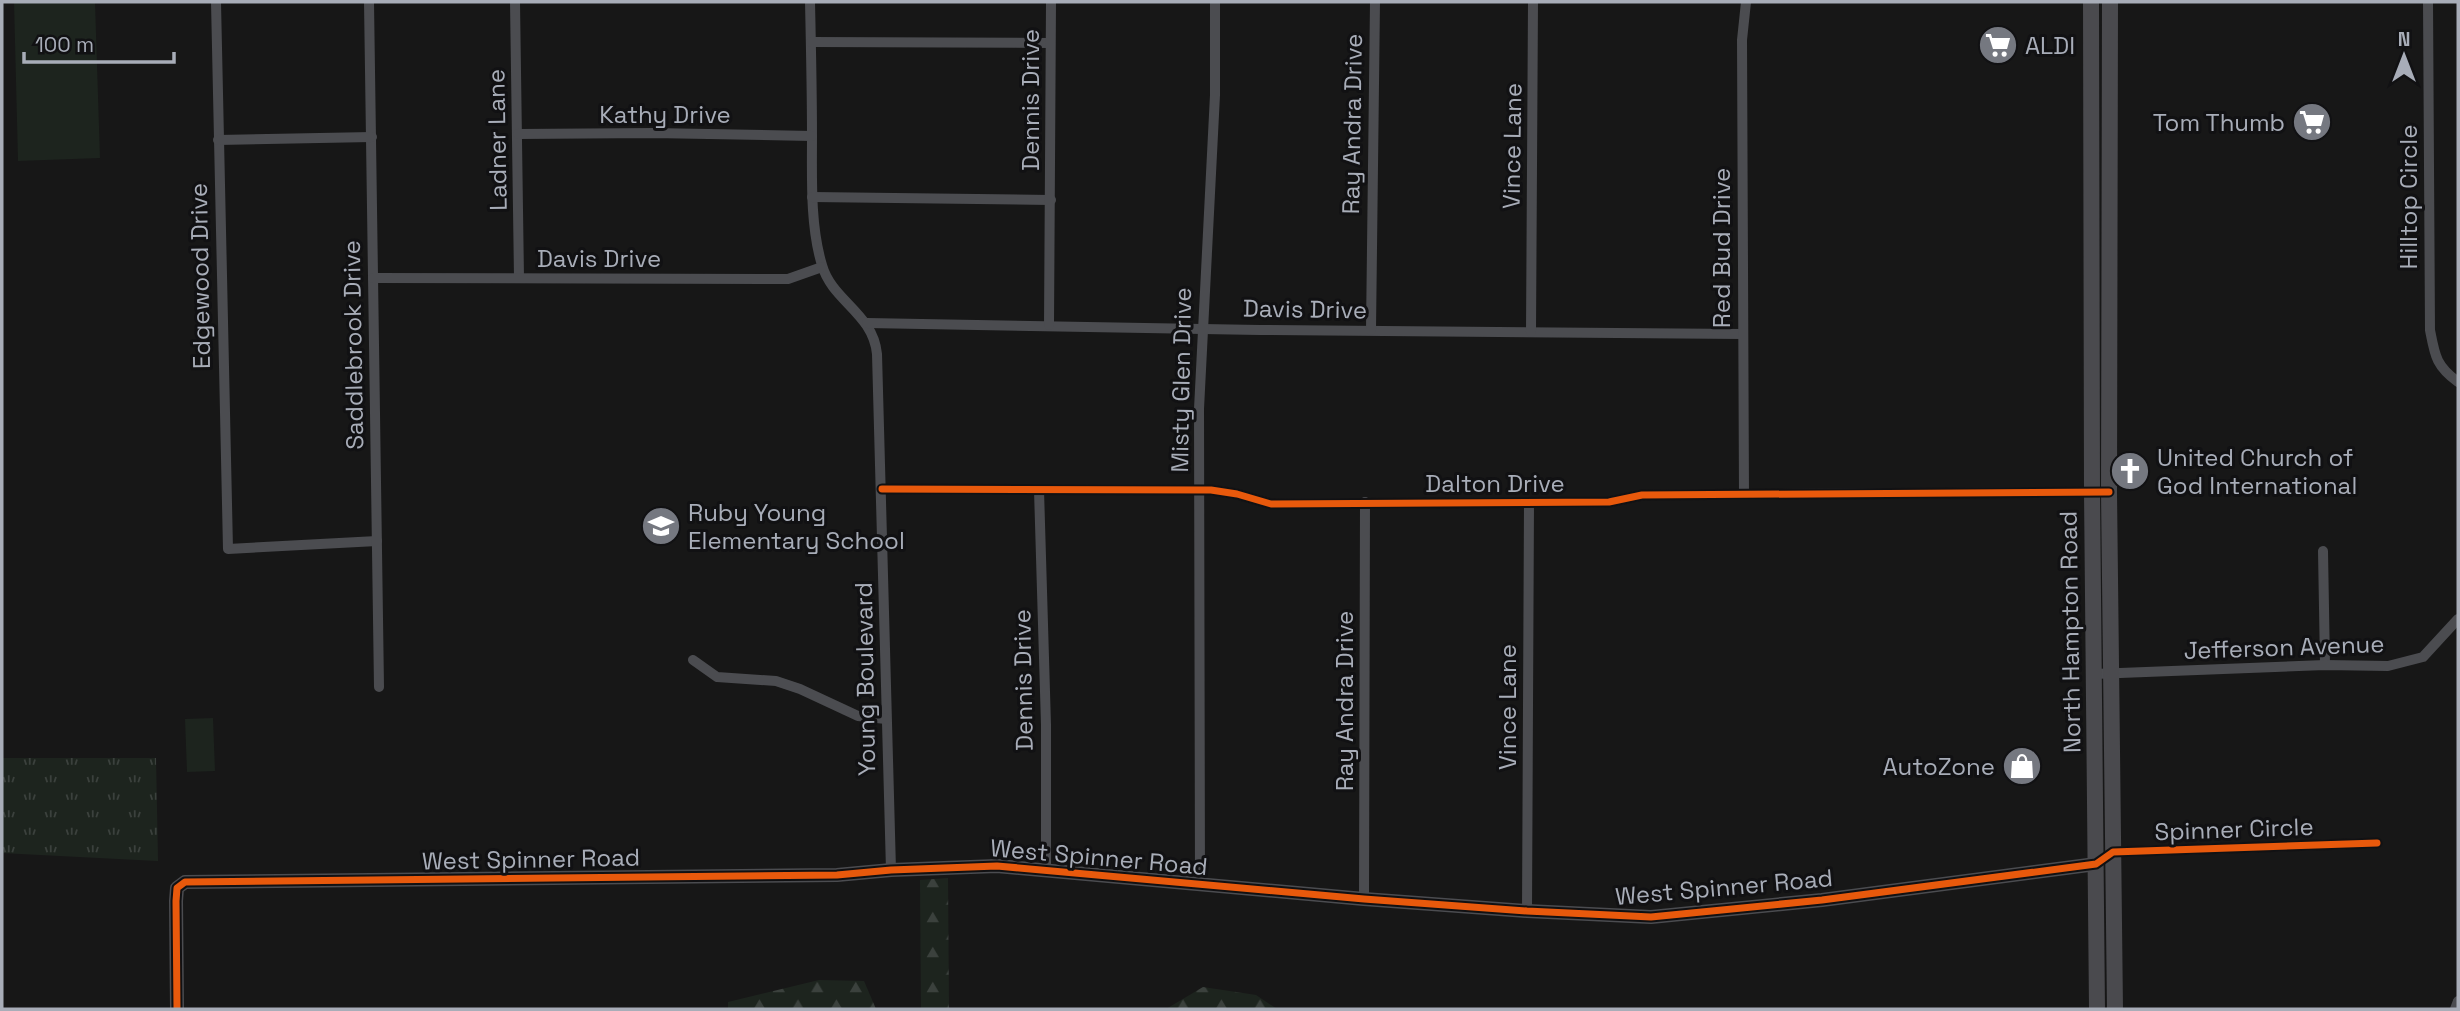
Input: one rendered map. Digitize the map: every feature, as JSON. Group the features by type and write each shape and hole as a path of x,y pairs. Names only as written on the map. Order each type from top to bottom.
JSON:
{"main road":[{"name":"North Hampton Road","path":"2091,2 2097,1009"},
{"name":"North Hampton Road","path":"2110,2 2109,492 2115,1009"},
{"path":"2091,37 2110,37"},
{"path":"2091,186 2110,186"}],"street":[{"name":"Edgewood Drive","path":"216,2 228,549 377,541"},
{"name":"Saddlebrook Drive","path":"369,2 380,687"},
{"name":"Ladner Lane","path":"515,2 519,278"},
{"name":"Young Boulevard","path":"810,2 812,197 822,267 837,290 867,323 876,341 891,870"},
{"name":"Dennis Drive","path":"1049,324 1051,2"},
{"name":"Misty Glen Drive","path":"1200,885 1199,409 1215,94 1215,2"},
{"name":"Ray Andra Drive","path":"1371,330 1375,2"},
{"name":"Vince Lane","path":"1531,332 1533,2"},
{"name":"Red Bud Drive","path":"1744,494 1742,40 1746,2"},
{"name":"Hilltop Circle","path":"2428,2 2430,330 2436,360 2445,373 2458,382"},
{"path":"811,42 1051,43"},
{"name":"Kathy Drive","path":"518,135 812,136"},
{"path":"218,140 372,137"},
{"path":"812,197 1051,200"},
{"name":"Davis Drive","path":"373,278 788,279 822,267"},
{"name":"Davis Drive","path":"867,323 1742,334"},
{"name":"Dalton Drive","path":"882,489 1200,490 1237,494 1271,503 1609,502 1642,495 2109,492"},
{"name":"Dennis Drive","path":"1040,489 1046,725 1046,870"},
{"name":"Ray Andra Drive","path":"1364,899 1365,502"},
{"name":"Vince Lane","path":"1527,911 1529,503"},
{"path":"2323,551 2325,664"},
{"name":"Jefferson Avenue","path":"2094,674 2325,664 2388,666 2423,657 2458,620"},
{"path":"693,660 718,677 776,681 858,716 886,719"},
{"name":"Spinner Circle","path":"2113,852 2377,843"},
{"path":"2096,864 2113,852"},
{"name":"West Spinner Road","path":"177,1009 176,901 177,888 185,882 837,875 997,866 1364,899 1651,917 1822,900 2096,864"},
{"path":"2455,1009 2458,1001"}],"green space":[{"path":"14,2 95,2 100,158 18,161"},
{"path":"213,718 215,771 187,772 185,719"},
{"path":"2,758 156,758 158,861 2,853"},
{"path":"948,878 949,1009 921,1009 920,880"},
{"path":"819,980 864,981 876,1009 728,1009 728,1002"},
{"path":"1203,987 1256,995 1277,1009 1166,1009"}],"cycle path":[{"path":"882,489 1211,490 1271,504 1609,502 1642,495 2109,492"},
{"path":"177,1009 176,901 177,888 185,882 837,875 997,866 1364,899 1651,917 1822,900 2096,864 2113,852 2377,843"}],"place":[{"name":"ALDI","path":"1998,45"},
{"name":"Tom Thumb","path":"2312,122"},
{"name":"United Church of God International","path":"2130,471"},
{"name":"Ruby Young Elementary School","path":"661,526"},
{"name":"AutoZone","path":"2022,766"}]}
